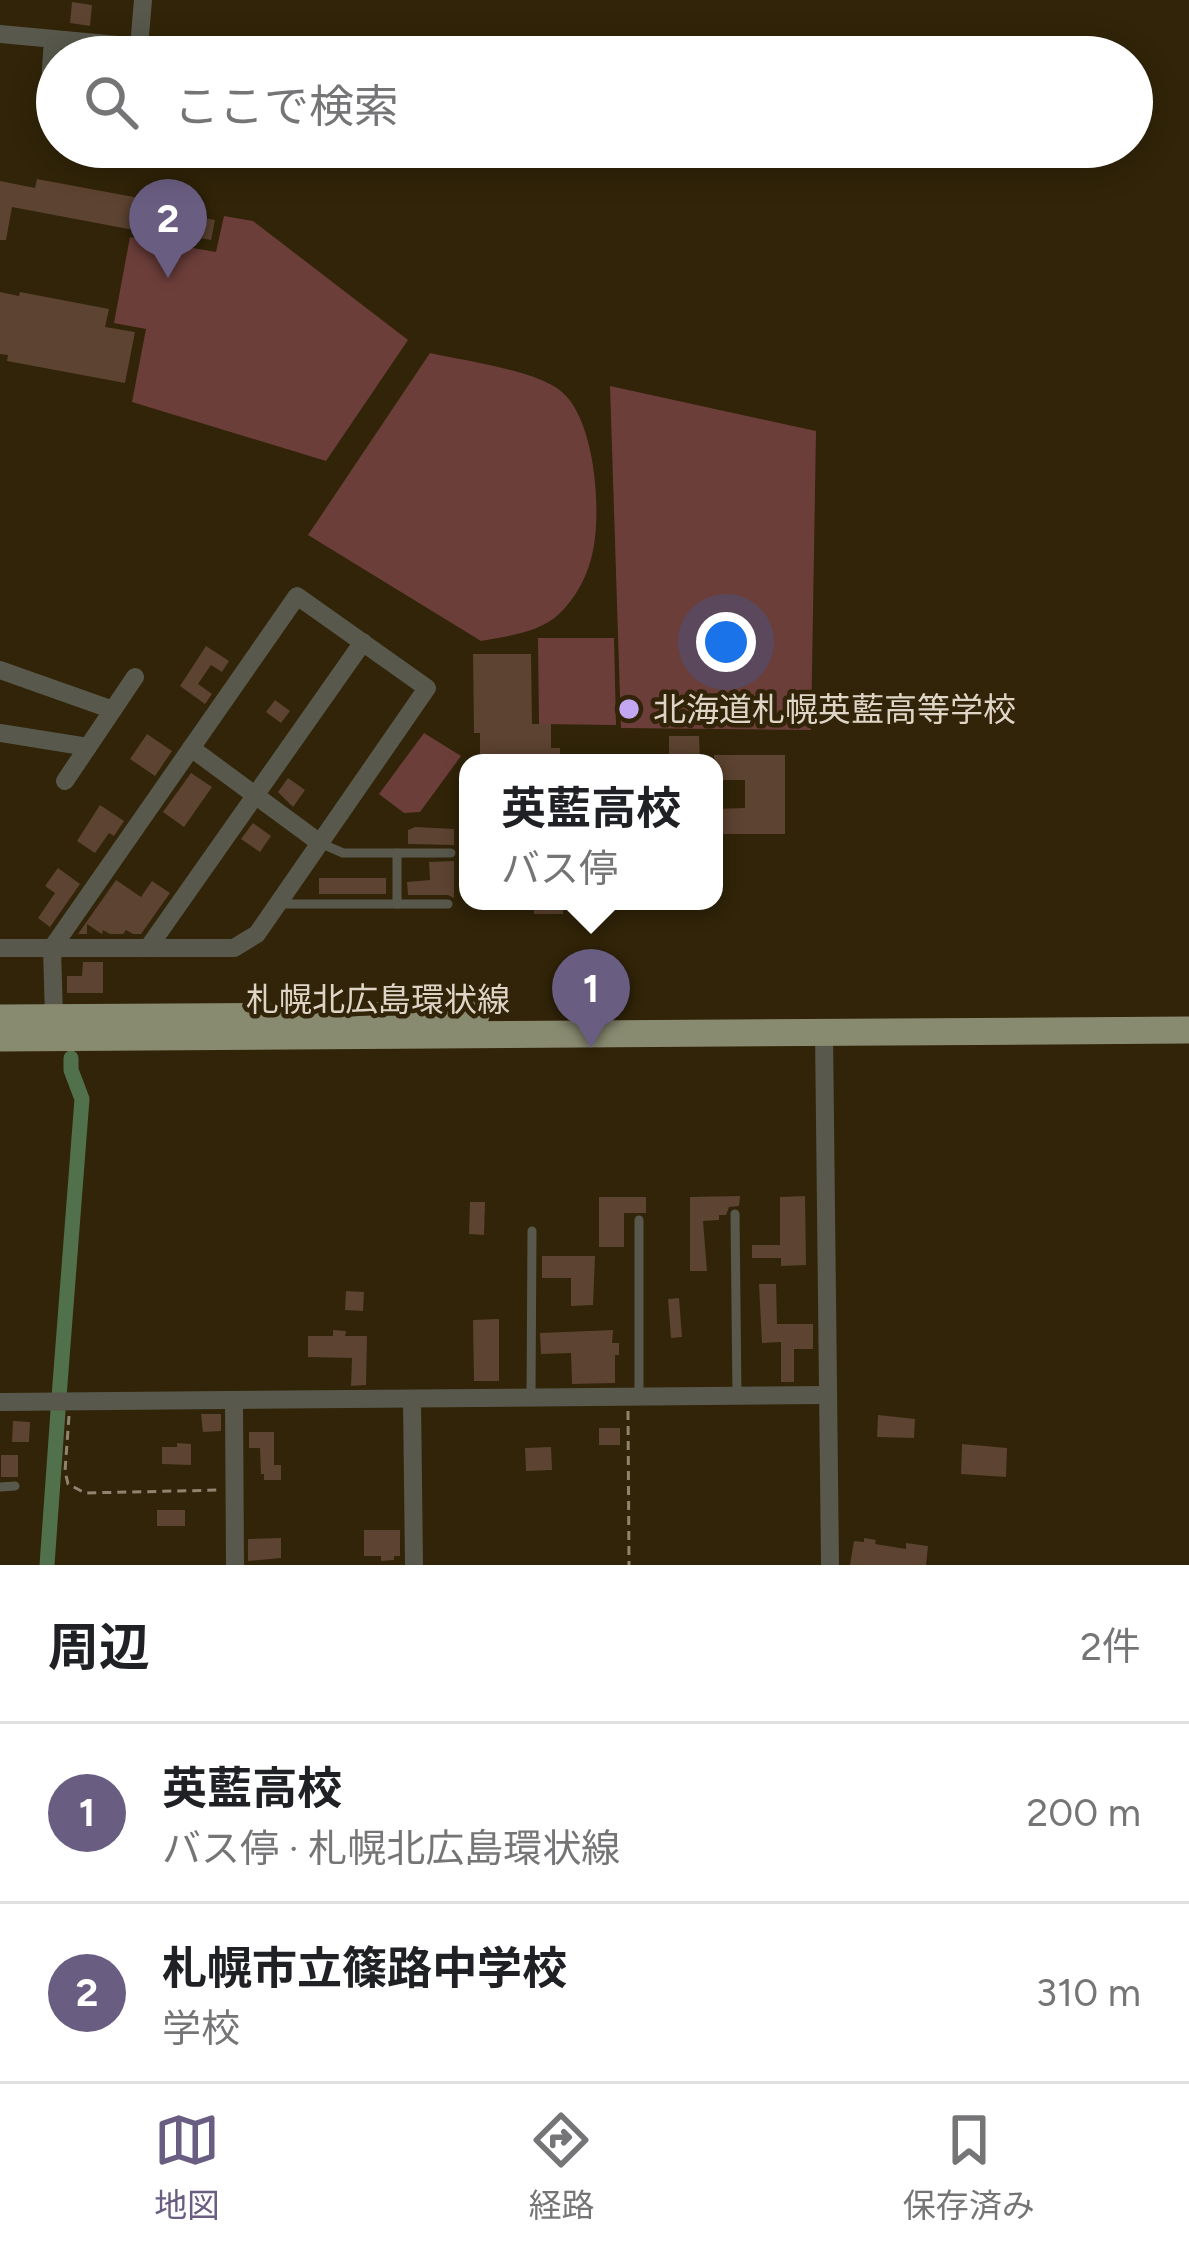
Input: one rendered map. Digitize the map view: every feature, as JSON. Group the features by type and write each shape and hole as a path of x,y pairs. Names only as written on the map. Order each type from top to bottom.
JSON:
{"main road":[{"name":"札幌北広島環状線","path":"0,1018 1189,1012"},
{"name":"札幌北広島環状線","path":"0,1038 1189,1030"}],"street":[{"path":"140,36 143,0"},
{"path":"0,34 36,37"},
{"path":"0,948 52,948 234,948 257,934 427,688 297,596 52,948 53,1018"},
{"path":"148,948 363,642"},
{"path":"0,670 113,710"},
{"path":"65,781 135,677"},
{"path":"0,733 88,747"},
{"path":"191,748 320,843"},
{"path":"824,1032 830,1565"},
{"path":"0,1402 828,1396"},
{"path":"412,1399 414,1565"},
{"path":"234,1400 235,1565"}],"lane":[{"path":"320,843 343,853 451,853"},
{"path":"397,904 398,853"},
{"path":"278,904 448,904"},
{"path":"735,1214 737,1396"},
{"path":"634,1397 639,1220"},
{"path":"531,1398 532,1231"},
{"path":"0,1486 15,1486"}],"path":[{"path":"629,1565 634,1397"},
{"path":"70,1402 68,1484 85,1493 235,1490"}],"shaded area":[{"path":"224,216 253,221 408,340 326,461 132,402 146,329 114,323 130,237 216,252"},
{"path":"430,353 518,372 550,384 574,406 583,424 596,495 591,559 570,602 532,630 481,641 308,535"},
{"path":"610,386 816,431 811,730 621,728"},
{"path":"538,638 614,638 616,725 539,724"},
{"path":"424,733 459,755 420,812 404,813 379,794"}],"building":[{"path":"72,2 92,5 90,26 70,23"},
{"path":"37,179 139,198 137,205 215,220 211,240 177,234 176,238 12,207 6,240 0,240 0,181 35,188"},
{"path":"0,292 109,309 105,327 135,332 125,383 7,361 8,355 0,354"},
{"path":"206,646 229,661 222,672 211,665 198,684 212,694 205,704 180,686"},
{"path":"473,654 531,654 532,724 551,724 551,748 560,748 560,754 480,754 480,733 474,733"},
{"path":"275,700 290,711 281,723 266,712"},
{"path":"147,734 172,751 155,776 130,759"},
{"path":"669,736 699,736 700,754 669,754"},
{"path":"723,755 785,755 785,834 723,834 723,809 745,808 745,780 723,780"},
{"path":"191,773 212,787 184,827 163,812"},
{"path":"288,778 305,790 293,807 278,792"},
{"path":"100,805 124,821 95,853 77,841"},
{"path":"253,823 271,836 260,852 241,839"},
{"path":"454,829 454,845 408,844 408,830"},
{"path":"454,861 454,898 408,895 407,882 430,880 429,862"},
{"path":"58,868 80,884 50,927 38,918 55,893 45,886"},
{"path":"319,878 386,878 386,894 319,894"},
{"path":"116,880 141,897 152,881 170,893 141,934 103,930 102,934 87,924 87,934 78,934"},
{"path":"534,910 563,910 563,914 534,914"},
{"path":"83,962 103,962 103,993 67,993 67,976 82,976"},
{"path":"740,1196 739,1206 729,1207 719,1220 703,1221 707,1271 690,1271 690,1197"},
{"path":"805,1196 806,1265 781,1266 781,1258 752,1258 752,1245 780,1245 780,1197"},
{"path":"599,1197 646,1197 646,1213 624,1213 624,1247 599,1247"},
{"path":"470,1202 485,1202 484,1235 469,1234"},
{"path":"542,1256 595,1256 593,1305 571,1306 571,1278 542,1278"},
{"path":"759,1284 776,1284 777,1324 813,1324 813,1349 794,1349 794,1382 781,1382 781,1342 762,1343"},
{"path":"346,1291 364,1292 363,1311 345,1310"},
{"path":"679,1298 682,1337 671,1338 668,1299"},
{"path":"499,1319 499,1381 474,1381 473,1320"},
{"path":"333,1330 346,1331 345,1336 367,1336 366,1385 351,1386 352,1358 308,1357 308,1336 333,1336"},
{"path":"613,1330 612,1343 619,1343 615,1383 572,1384 571,1353 541,1354 540,1333"},
{"path":"201,1414 221,1414 221,1431 203,1432"},
{"path":"878,1415 915,1419 914,1438 877,1437"},
{"path":"13,1421 30,1422 29,1442 12,1442"},
{"path":"599,1428 620,1428 620,1445 599,1445"},
{"path":"249,1432 274,1432 274,1465 281,1465 281,1480 264,1480 260,1448 249,1448"},
{"path":"177,1443 191,1444 191,1465 162,1464 162,1447 177,1447"},
{"path":"962,1444 1007,1448 1006,1477 961,1474"},
{"path":"551,1447 552,1470 526,1471 525,1448"},
{"path":"1,1455 18,1455 18,1477 1,1477"},
{"path":"157,1510 185,1510 185,1526 157,1526"},
{"path":"364,1530 400,1530 400,1556 381,1561 381,1556 364,1556"},
{"path":"281,1538 281,1558 248,1561 248,1539"},
{"path":"864,1538 906,1549 906,1543 928,1546 926,1565 850,1565 854,1541 864,1542"}],"waterway":[{"path":"59,1397 82,1099 71,1058"},
{"path":"47,1565 58,1411"}],"place":[{"name":"札幌市立篠路中学校","path":"168,278"},
{"name":"北海道札幌英藍高等学校","path":"629,709"},
{"name":"英藍高校","path":"591,1048"}]}
